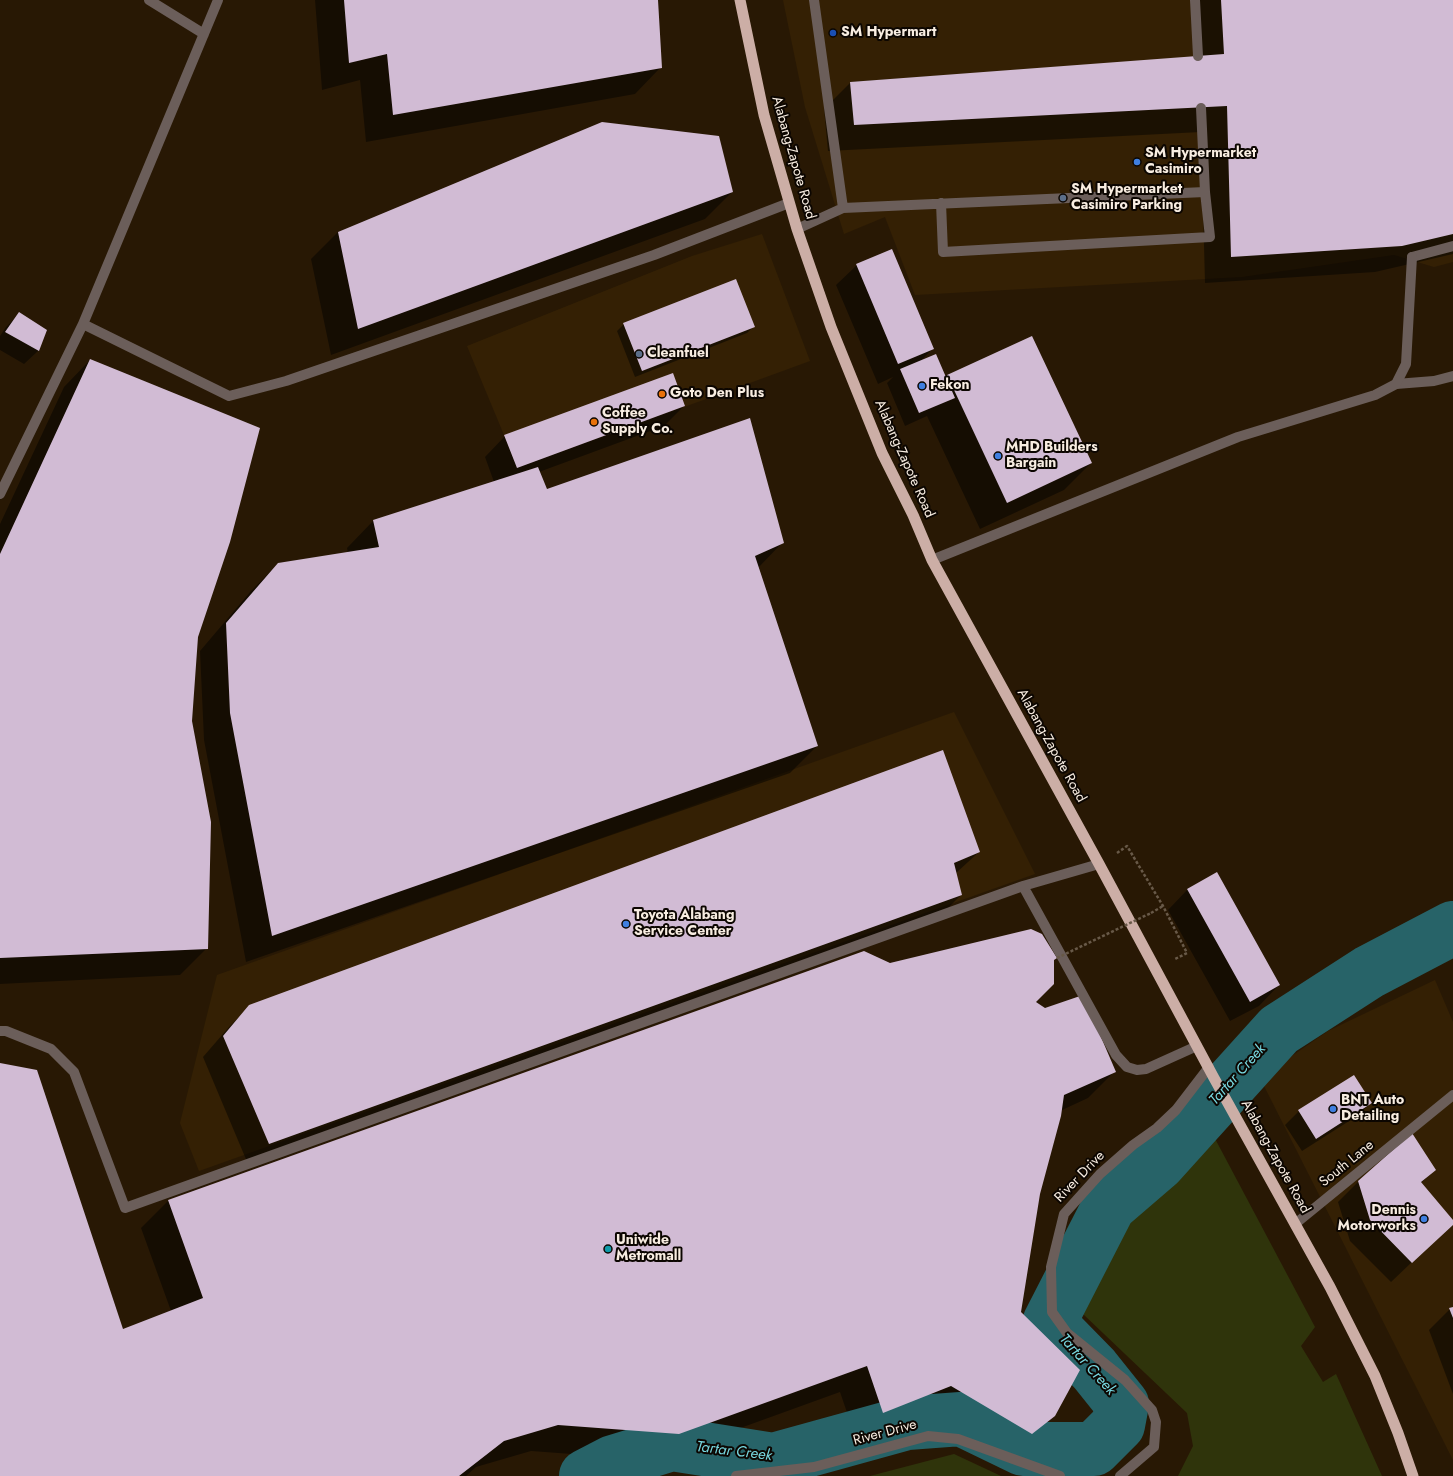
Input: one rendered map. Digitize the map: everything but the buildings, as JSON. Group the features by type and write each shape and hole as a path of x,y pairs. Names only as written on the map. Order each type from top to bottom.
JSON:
{"highway":[{"name":"Alabang-Zapote Road","path":"740,0 764,115 797,229 831,327 879,446 913,515 932,560 1099,864 1214,1078 1296,1224 1375,1376 1398,1433 1413,1476"}],"street":[{"path":"149,0 204,34"},
{"path":"0,494 82,324 218,0"},
{"path":"814,0 843,208"},
{"path":"1195,0 1198,56"},
{"path":"941,203 944,252 1210,237 1205,192 1201,108"},
{"path":"797,229 843,208 1205,192"},
{"path":"82,324 229,396 286,381 602,273 654,255 790,203"},
{"path":"1396,384 1406,364 1412,257 1453,246"},
{"path":"932,560 1238,437 1375,395 1396,384 1434,381 1453,376"},
{"path":"0,1031 6,1031 51,1049 74,1072 125,1208 1023,886 1099,864"},
{"path":"1023,886 1116,1055 1127,1067 1137,1070 1146,1069 1198,1046"},
{"name":"River Drive","path":"1120,1476 1154,1447 1156,1422 1152,1410 1124,1380 1067,1332 1052,1312 1051,1267 1064,1214 1100,1174 1133,1145 1157,1128 1176,1110 1209,1067"},
{"name":"South Lane","path":"1296,1224 1453,1095"},
{"name":"River Drive","path":"736,1476 814,1467 928,1436 958,1439 1060,1476"}],"path":[{"path":"1127,846 1163,906 1187,953"},
{"path":"1057,958 1163,906"}],"shaded area":[{"name":"SM Hypermarket Casimiro","path":"783,0 1453,0 1453,262 1434,267 1394,255 1242,277 915,295 885,217 844,234 805,107"},
{"name":"Cleanfuel","path":"762,234 810,361 517,468 467,346 692,256"},
{"name":"Toyota Alabang Service Center","path":"954,712 1035,874 199,1171 180,1123 217,975"},
{"path":"1435,980 1453,1022 1453,1460 1260,1078 1328,1031"}],"green space":[{"path":"1212,1133 1315,1327 1301,1346 1323,1382 1336,1374 1382,1476 1178,1476 1193,1446 1187,1413 1083,1314 1091,1240 1109,1220"},
{"path":"954,1454 1001,1476 870,1476"}],"waterway":[{"name":"Tartar Creek","path":"586,1476 613,1462 672,1444 773,1460 907,1423 961,1419 1023,1449 1094,1449 1118,1425 1122,1404 1094,1369 1049,1323 1109,1206 1159,1163 1279,1030 1369,972 1453,928"}],"place":[{"name":"SM Hypermart","path":"833,33"},
{"name":"SM Hypermarket Casimiro","path":"1137,162"},
{"name":"SM Hypermarket Casimiro Parking","path":"1063,198"},
{"name":"Cleanfuel","path":"639,354"},
{"name":"Fekon","path":"922,386"},
{"name":"Goto Den Plus","path":"662,394"},
{"name":"Coffee Supply Co.","path":"594,422"},
{"name":"MHD Builders Bargain","path":"998,456"},
{"name":"Toyota Alabang Service Center","path":"626,924"},
{"name":"BNT Auto Detailing","path":"1333,1109"},
{"name":"Dennis Motorworks","path":"1424,1219"},
{"name":"Uniwide Metromall","path":"608,1249"}]}
